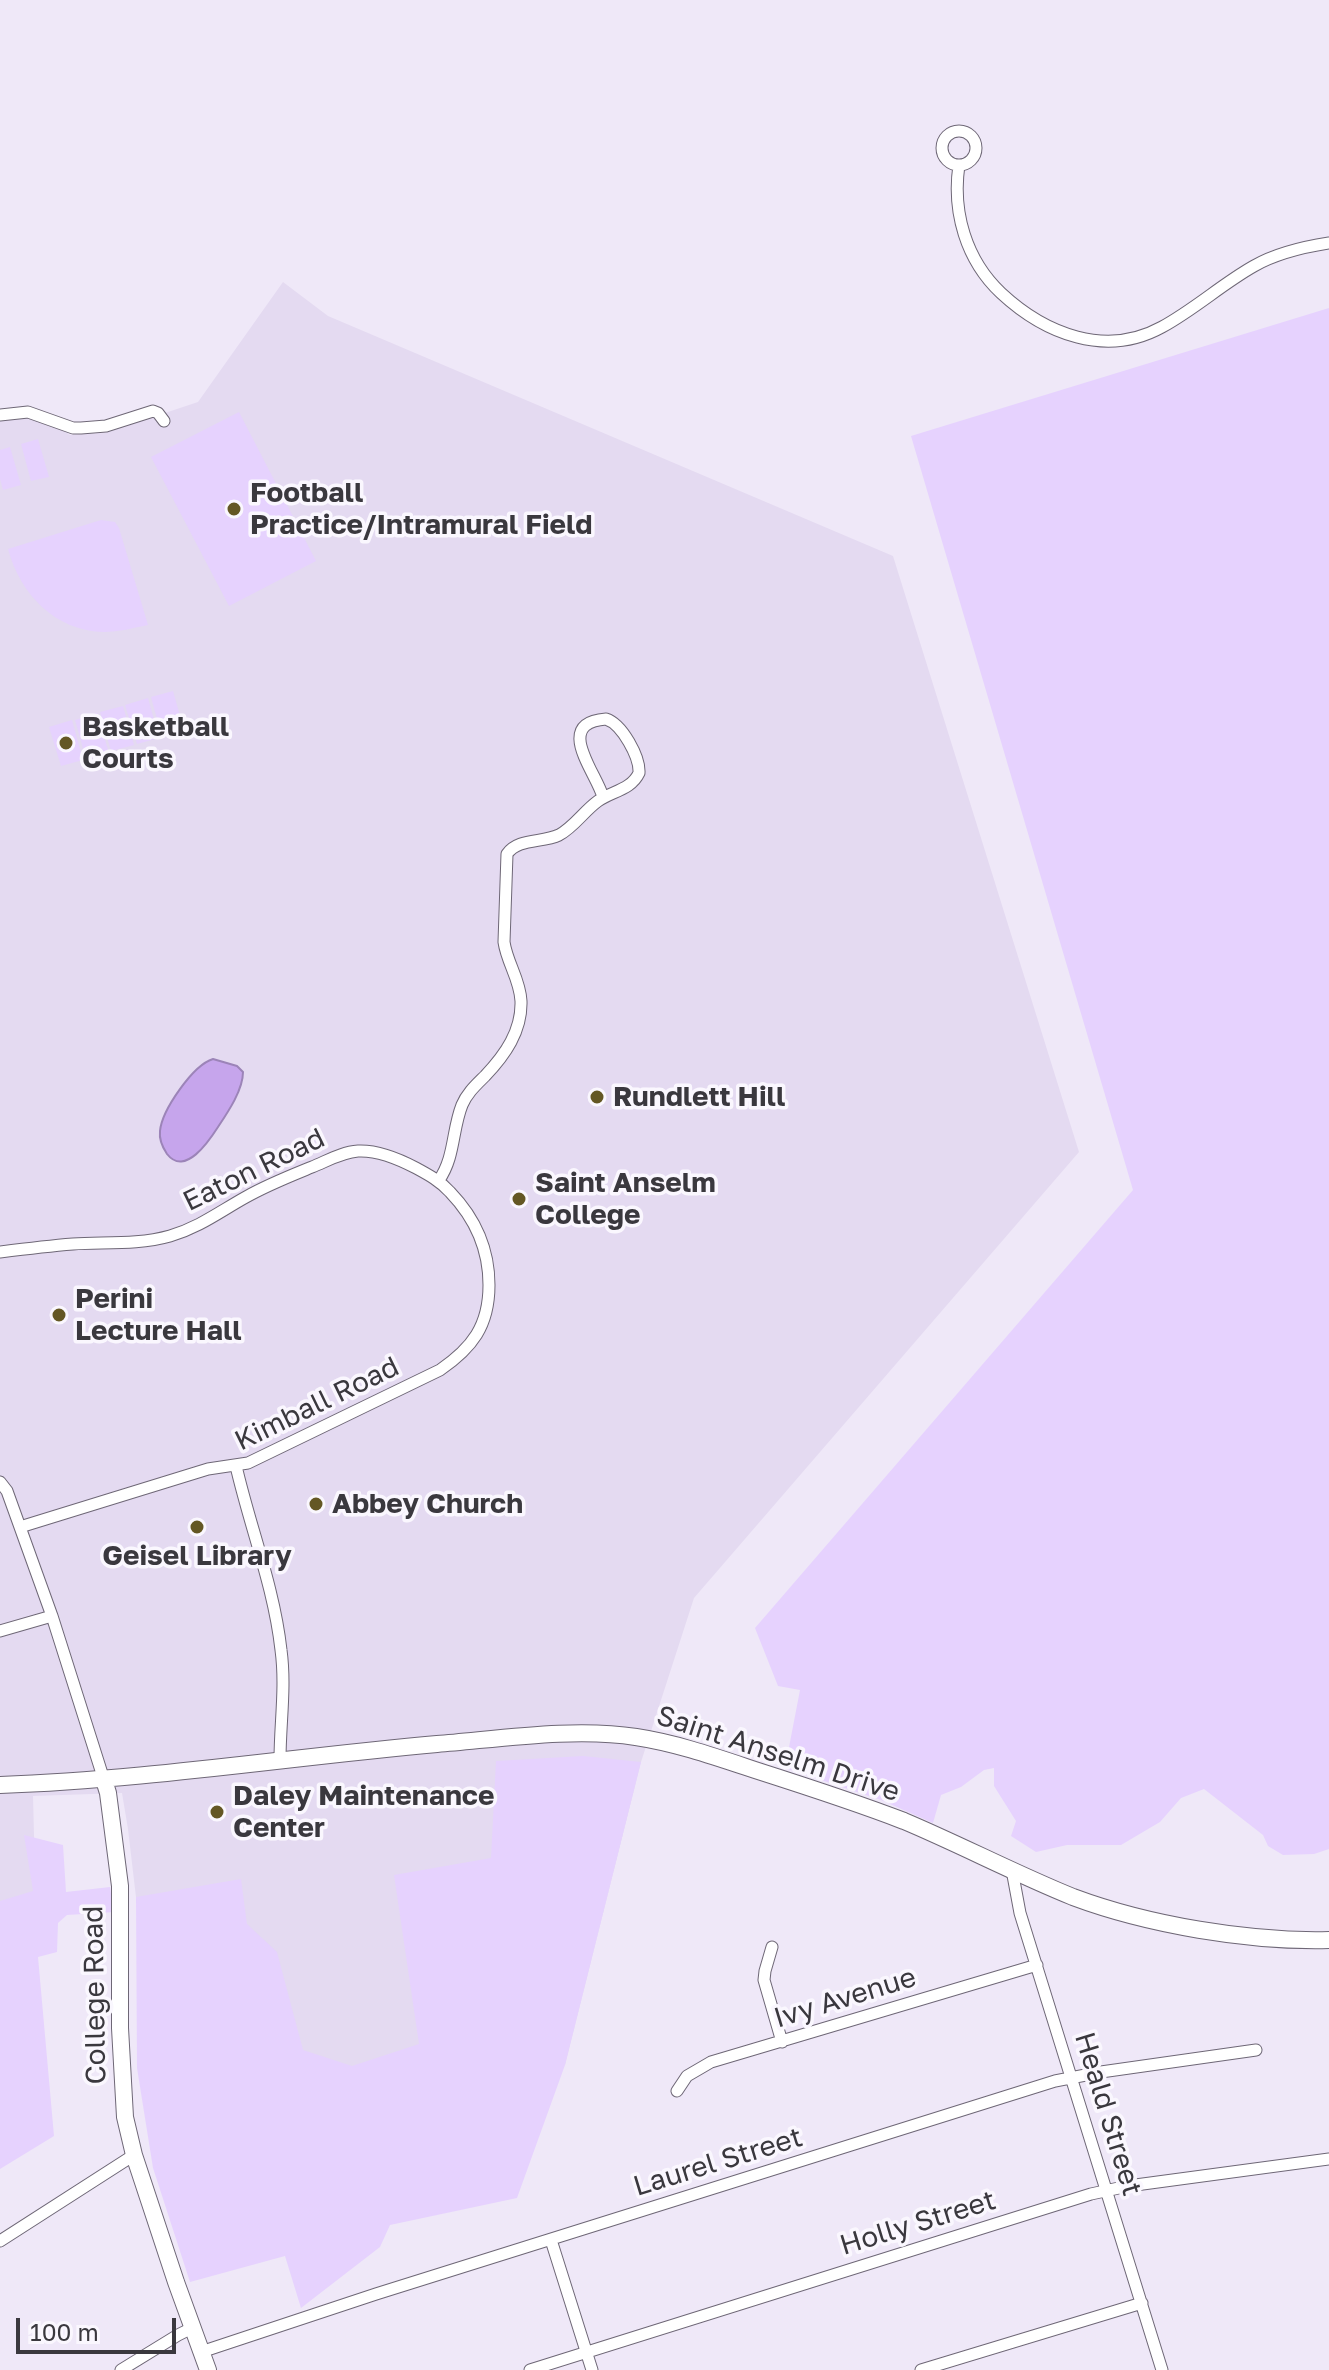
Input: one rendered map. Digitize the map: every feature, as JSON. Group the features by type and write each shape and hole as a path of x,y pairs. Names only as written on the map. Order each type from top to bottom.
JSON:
{"street":[{"path":"959,165 957,194 963,232 979,267 994,286 1023,311 1055,330 1078,338 1117,341 1152,332 1257,265 1290,251 1329,243"},
{"path":"0,415 37,413 73,428 118,423 153,411 164,421"},
{"path":"439,1180 450,1161 464,1101 504,1054 515,1036 520,1018 519,985 504,942 507,854 518,844 559,835 603,797 634,782 640,770 637,757 618,726 606,719 589,723 580,733 579,744 603,797"},
{"name":"Eaton Road","path":"0,1252 74,1244 125,1243 169,1236 214,1218 270,1185 347,1153 363,1151 393,1157 439,1180"},
{"name":"Kimball Road","path":"280,1760 284,1685 281,1644 270,1590 236,1466 261,1458 440,1370 468,1348 487,1312 488,1265 475,1225 439,1180"},
{"path":"20,1527 208,1469 236,1466"},
{"name":"College Road","path":"0,1482 7,1491 52,1616 108,1793 119,1867 121,2074 125,2117 134,2155 208,2370"},
{"path":"0,1631 52,1616"},
{"name":"Saint Anselm Drive","path":"0,1785 104,1780 280,1760 565,1734 634,1736 729,1761 875,1810 1094,1904 1144,1917 1264,1938 1329,1940"},
{"name":"Heald Street","path":"1012,1870 1020,1913 1162,2370"},
{"path":"772,1947 764,1980 782,2042"},
{"name":"Ivy Avenue","path":"677,2091 687,2076 699,2067 724,2058 1037,1965"},
{"name":"Laurel Street","path":"201,2352 376,2294 1072,2077 1256,2050"},
{"path":"0,2241 134,2155"},
{"name":"Holly Street","path":"530,2370 1107,2190 1329,2159"},
{"path":"551,2240 592,2370"},
{"path":"921,2370 1142,2303"},
{"path":"121,2370 192,2328"}],"shaded area":[{"name":"Saint Anselm College","path":"283,282 328,316 893,556 1079,1152 694,1598 641,1762 565,2065 151,2084 136,1897 122,1793 33,1796 37,1952 0,1964 0,421 29,417 49,421 70,435 105,433 198,402"},
{"path":"1329,308 1329,1849 1314,1854 1283,1855 1268,1846 1263,1835 1204,1789 1181,1798 1160,1822 1121,1845 1067,1845 1036,1852 1011,1836 1016,1821 994,1786 994,1768 984,1770 961,1787 941,1795 933,1823 881,1800 785,1768 800,1690 778,1686 755,1628 1133,1190 911,436"},
{"name":"Football Practice/Intramural Field","path":"239,412 316,561 229,606 151,457"},
{"path":"38,439 49,477 31,481 21,444"},
{"path":"10,447 21,485 3,490 0,450"},
{"path":"101,520 115,522 119,528 148,625 104,632 70,625 42,607 21,581 8,549"},
{"name":"Basketball Courts","path":"173,691 184,730 162,737 151,697"},
{"name":"Basketball Courts","path":"148,698 159,738 137,744 125,705"},
{"name":"Basketball Courts","path":"123,706 134,745 111,751 100,712"},
{"name":"Basketball Courts","path":"97,713 109,753 86,759 75,720"},
{"name":"Basketball Courts","path":"72,720 83,760 61,766 49,727"},
{"path":"213,1059 237,1066 243,1072 238,1093 203,1148 189,1159 174,1160 162,1143 162,1122 188,1079"},
{"path":"583,1756 641,1762 565,2065 517,2198 390,2225 380,2247 301,2308 285,2256 190,2282 153,2168 137,2068 136,1897 241,1879 247,1924 277,1952 303,2050 352,2066 419,2044 394,1875 491,1858 496,1761"},
{"path":"24,1835 63,1845 66,1892 110,1887 114,1912 67,1915 58,1923 57,1952 38,1957 54,2136 0,2169 0,1901 33,1891"}],"place":[{"name":"Football Practice/Intramural Field","path":"234,509"},
{"name":"Basketball Courts","path":"66,743"},
{"name":"Rundlett Hill","path":"597,1097"},
{"name":"Saint Anselm College","path":"519,1199"},
{"name":"Perini Lecture Hall","path":"59,1315"},
{"name":"Abbey Church","path":"316,1504"},
{"name":"Geisel Library","path":"197,1527"},
{"name":"Daley Maintenance Center","path":"217,1812"}]}
